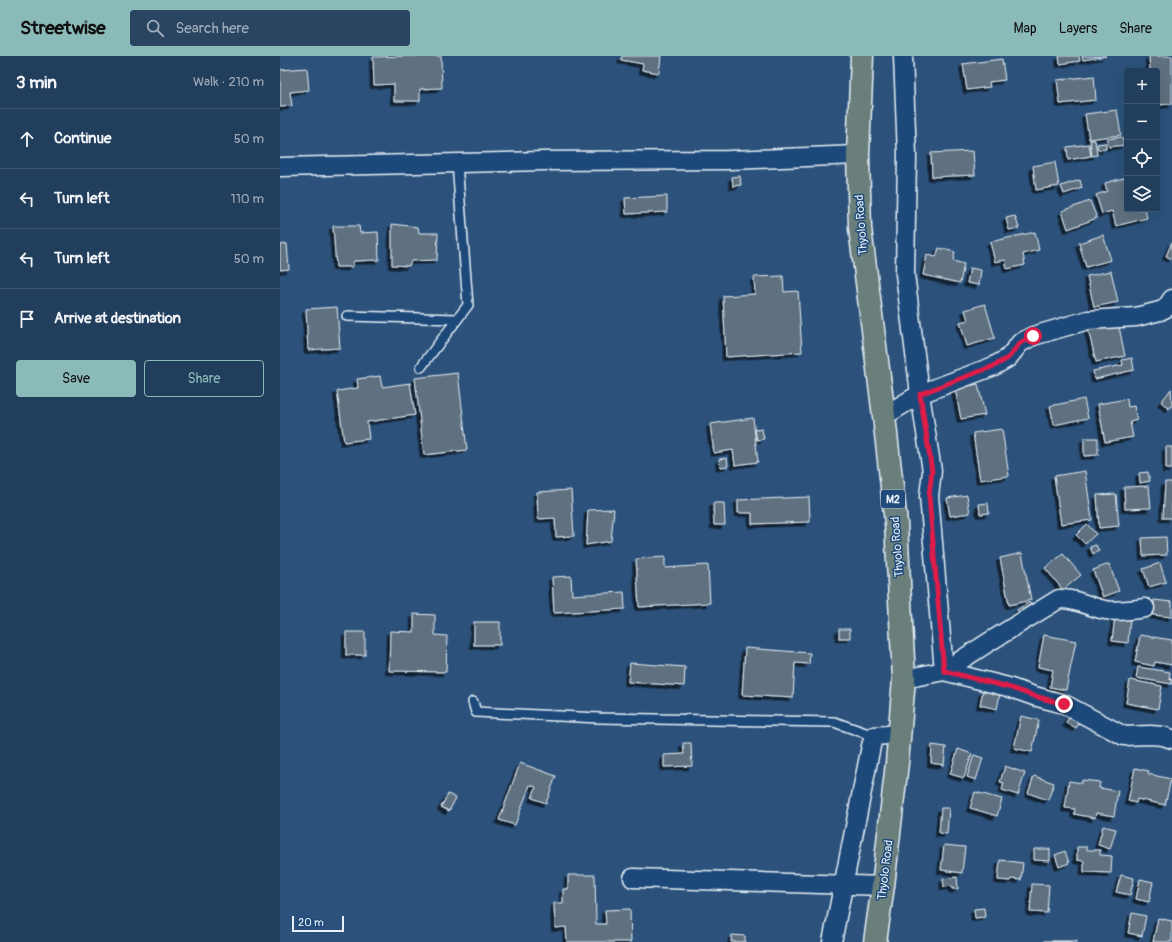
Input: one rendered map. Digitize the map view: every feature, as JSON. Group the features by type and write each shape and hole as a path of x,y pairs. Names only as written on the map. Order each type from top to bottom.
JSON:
{"highway":[{"name":"Thyolo Road","path":"862,56 858,155 860,228 896,523 904,679 900,734 883,886 875,942"}],"street":[{"path":"903,56 907,155 905,274 920,394 932,471 929,496 944,671"},
{"path":"280,167 543,160 729,160 858,155"},
{"path":"884,416 920,394 994,366 1008,358 1020,343 1033,336 1088,320 1136,317 1160,311 1166,308 1172,299"},
{"path":"904,679 944,671 1059,599 1072,600 1088,606 1106,610 1145,608"},
{"path":"944,671 1008,687 1064,704 1124,736 1150,735 1163,736 1172,739"},
{"path":"832,942 869,754 874,736 900,734"},
{"path":"633,878 883,886"}],"lane":[{"path":"421,367 468,305 457,162"},
{"path":"347,316 457,320"},
{"path":"473,702 476,712 599,718 834,722 874,736"}],"building":[{"path":"441,56 442,88 420,89 420,101 394,101 394,84 374,85 373,57"},
{"path":"622,56 661,56 659,73 642,70 643,64 621,60"},
{"path":"1059,56 1079,56 1080,61 1060,64"},
{"path":"1082,56 1106,56 1083,60"},
{"path":"1149,56 1172,56 1172,104 1160,105 1160,68 1150,68"},
{"path":"1002,59 1005,80 989,82 990,87 967,90 963,64"},
{"path":"307,68 309,90 290,92 292,106 280,107 280,70"},
{"path":"1094,76 1096,100 1060,104 1057,80"},
{"path":"1117,110 1121,135 1089,139 1085,114"},
{"path":"1122,137 1124,145 1109,147 1107,139"},
{"path":"1090,140 1095,140 1097,155 1092,156"},
{"path":"1106,143 1106,149 1098,150 1097,144"},
{"path":"1089,144 1091,156 1068,160 1067,147"},
{"path":"973,151 975,175 932,177 931,153"},
{"path":"1055,162 1059,186 1036,190 1033,166"},
{"path":"740,176 741,185 733,186 732,177"},
{"path":"1124,178 1124,212 1146,212 1147,218 1116,226 1112,211 1102,214 1096,195 1107,191 1105,183"},
{"path":"1080,180 1082,188 1064,194 1061,186"},
{"path":"667,196 667,212 626,214 625,198"},
{"path":"1090,201 1097,218 1068,229 1062,211"},
{"path":"1015,216 1019,228 1009,230 1006,218"},
{"path":"392,224 418,227 419,233 438,233 437,260 411,261 409,266 392,265"},
{"path":"333,226 359,226 360,233 378,232 379,260 354,261 352,267 336,267"},
{"path":"1035,232 1039,250 1023,254 1025,265 1007,269 1005,260 995,262 990,242"},
{"path":"1103,235 1111,260 1086,267 1079,243"},
{"path":"1172,242 1172,259 1166,256"},
{"path":"287,244 289,269 280,270 280,245"},
{"path":"939,248 955,252 953,261 964,264 960,283 923,275 927,255 936,257"},
{"path":"970,268 981,270 979,285 967,283"},
{"path":"1111,271 1118,302 1094,307 1087,276"},
{"path":"783,276 784,292 798,291 802,352 726,357 723,296 755,294 754,277"},
{"path":"985,304 995,338 967,346 960,322 968,320 965,310"},
{"path":"337,307 340,348 308,350 306,309"},
{"path":"1118,322 1125,356 1096,362 1088,329"},
{"path":"1132,358 1134,370 1095,379 1093,371 1123,365 1122,360"},
{"path":"458,373 467,450 424,455 415,378"},
{"path":"380,376 382,387 410,383 415,415 367,422 369,439 344,442 337,391 358,388 357,379"},
{"path":"978,384 985,415 961,419 955,389"},
{"path":"1171,389 1172,405 1169,409 1161,402"},
{"path":"1084,399 1088,418 1054,425 1050,406"},
{"path":"1127,399 1128,407 1134,406 1137,420 1130,422 1133,437 1105,442 1098,404"},
{"path":"753,418 758,462 735,465 733,450 714,453 710,424"},
{"path":"762,429 764,439 757,440 755,430"},
{"path":"1002,429 1009,476 980,480 973,433"},
{"path":"1084,438 1098,438 1098,455 1084,456"},
{"path":"1166,447 1172,447 1172,469 1166,469"},
{"path":"727,458 728,466 720,467 719,459"},
{"path":"1085,471 1092,520 1061,524 1054,476"},
{"path":"1148,472 1150,481 1140,483 1139,473"},
{"path":"1165,482 1172,482 1172,518 1163,518"},
{"path":"1149,486 1151,508 1125,509 1124,487"},
{"path":"571,490 574,536 556,537 555,518 538,519 537,492"},
{"path":"1116,494 1119,526 1099,528 1097,495"},
{"path":"967,495 970,513 950,516 947,498"},
{"path":"809,497 810,522 752,524 752,513 738,513 738,500"},
{"path":"713,503 724,503 725,525 714,525"},
{"path":"988,503 989,513 980,514 979,504"},
{"path":"614,509 611,541 586,545 588,510"},
{"path":"1087,524 1096,534 1085,544 1076,535"},
{"path":"1166,537 1167,555 1143,556 1142,538"},
{"path":"1096,545 1099,551 1093,554 1090,547"},
{"path":"1022,553 1031,600 1009,605 1000,558"},
{"path":"1063,554 1081,575 1063,590 1045,568"},
{"path":"665,557 665,568 708,565 710,603 639,607 636,559"},
{"path":"1160,563 1166,582 1149,587 1143,569"},
{"path":"1109,564 1119,591 1103,597 1093,570"},
{"path":"571,576 572,595 624,592 625,609 554,613 552,577"},
{"path":"1154,600 1172,602 1172,617 1153,615"},
{"path":"1029,602 1033,608 1021,615 1017,610"},
{"path":"414,614 435,615 435,635 447,636 446,672 389,671 390,631 414,632"},
{"path":"1115,616 1130,617 1128,643 1112,641"},
{"path":"474,622 500,622 500,645 474,645"},
{"path":"839,629 850,629 850,638 839,638"},
{"path":"346,632 365,632 365,655 346,655"},
{"path":"1044,635 1076,641 1066,690 1050,687 1053,670 1038,667"},
{"path":"1140,635 1172,640 1172,665 1155,662 1154,666 1135,662"},
{"path":"745,648 810,653 809,664 795,663 793,698 742,695"},
{"path":"630,663 685,667 684,686 628,682"},
{"path":"1138,667 1170,672 1169,678 1172,679 1172,684 1136,678"},
{"path":"1130,680 1162,686 1158,709 1126,703"},
{"path":"983,690 1000,694 997,709 980,705"},
{"path":"1070,714 1081,718 1076,728 1066,723"},
{"path":"1021,716 1039,720 1032,752 1014,748"},
{"path":"683,743 691,743 692,766 664,767 664,755 684,754"},
{"path":"932,745 946,747 944,765 931,763"},
{"path":"958,749 972,754 964,778 950,774"},
{"path":"974,755 983,758 976,780 967,777"},
{"path":"520,763 556,776 546,803 532,798 536,787 530,785 515,825 499,820"},
{"path":"1005,766 1025,773 1018,795 1002,790 1004,783 1000,782"},
{"path":"1135,768 1149,771 1148,774 1171,779 1165,805 1137,799 1136,803 1128,801"},
{"path":"1034,776 1054,783 1048,800 1028,793"},
{"path":"1082,780 1100,782 1099,788 1118,791 1114,816 1096,813 1095,818 1074,814 1075,809 1065,808 1069,781 1082,783"},
{"path":"975,792 1002,799 997,816 970,808"},
{"path":"448,794 456,798 449,811 441,807"},
{"path":"941,808 949,808 947,834 939,833"},
{"path":"1103,826 1116,829 1110,849 1098,845"},
{"path":"944,845 965,847 962,873 941,870"},
{"path":"1077,847 1087,847 1087,850 1100,850 1100,855 1112,856 1111,873 1084,872 1084,861 1077,860"},
{"path":"1034,849 1050,849 1050,861 1034,860"},
{"path":"1065,851 1069,863 1059,867 1055,855"},
{"path":"1000,860 1023,863 1021,880 998,880"},
{"path":"568,875 595,875 596,924 606,924 605,910 630,909 631,942 567,942 566,927 555,928 554,903 563,903 563,889 568,889"},
{"path":"1121,875 1134,878 1130,895 1116,892"},
{"path":"957,877 958,889 952,889 952,886 944,887 943,879"},
{"path":"1140,879 1153,882 1149,902 1136,899"},
{"path":"1032,884 1049,885 1047,913 1030,912"},
{"path":"984,908 985,917 975,918 974,909"},
{"path":"1132,913 1146,916 1142,936 1128,933"},
{"path":"1158,918 1172,921 1172,942 1153,942"},
{"path":"732,935 745,936 745,942 731,942"},
{"path":"1077,941 1077,942 1044,942"}],"route":[{"path":"1033,336 1020,343 1008,358 994,366 920,394 932,471 929,496 944,671 1008,687 1064,704"}]}
